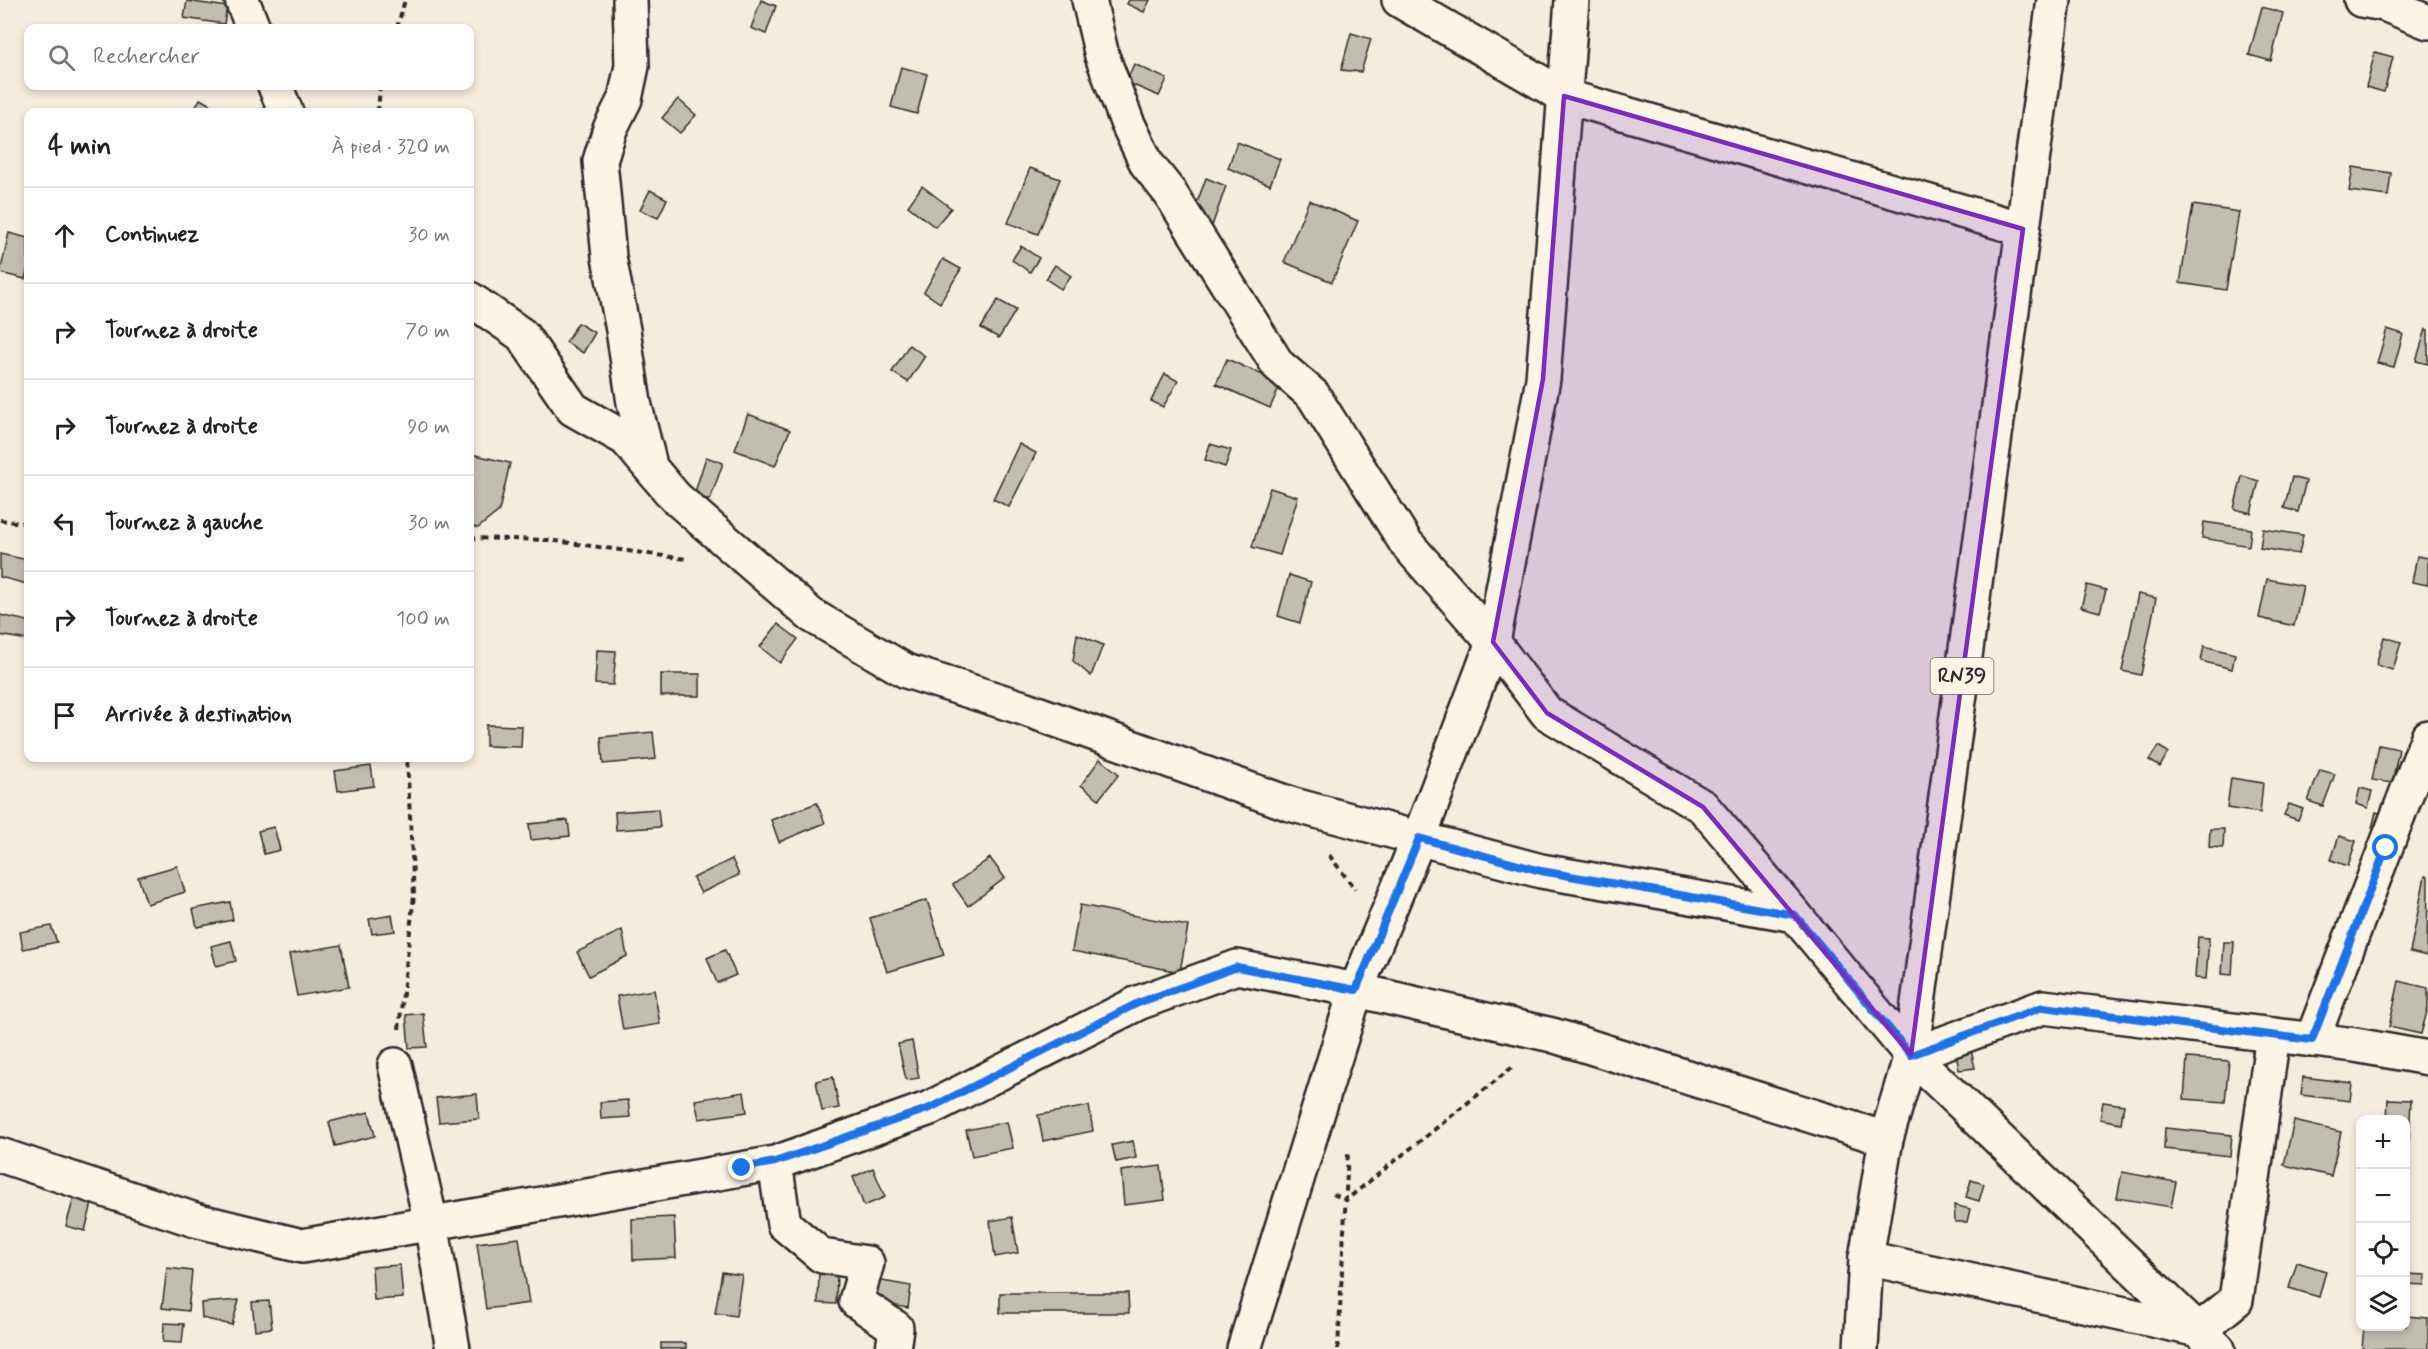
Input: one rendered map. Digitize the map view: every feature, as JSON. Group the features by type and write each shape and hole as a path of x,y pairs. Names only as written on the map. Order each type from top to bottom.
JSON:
{"main road":[{"path":"242,0 251,24"},
{"path":"630,0 632,66 625,99 610,129 600,161 609,258 634,403 651,469"},
{"path":"1089,0 1102,56 1127,122 1147,164 1170,193 1278,365 1313,394 1406,543 1493,642 1547,713 1703,807 1911,1055 2208,1339"},
{"path":"1399,0 1564,96 2023,229"},
{"path":"1244,1349 1356,990 1419,838 1493,642 1543,380 1572,0"},
{"name":"RN39","path":"1861,1349 1866,1258 1886,1139 1911,1055 2054,0"},
{"path":"2361,0 2384,4 2428,22"},
{"path":"277,90 284,108"},
{"path":"474,302 522,335 573,409 626,439 675,497 811,615 906,671 1023,708 1290,804 1541,871 1795,915"},
{"path":"2312,1040 2421,775 2428,737"},
{"path":"0,1155 195,1220 302,1246 775,1162 930,1108 1138,1003 1237,967 1356,990 1552,1035 1886,1139"},
{"path":"1911,1055 2043,1007 2355,1045 2428,1058"},
{"path":"2208,1339 2236,1300 2273,1035"},
{"path":"395,1065 432,1223 453,1349"},
{"path":"775,1162 784,1224 822,1256 867,1263 856,1301 896,1328 893,1349"},
{"path":"1866,1258 2208,1339"}],"path":[{"path":"398,24 405,0"},
{"path":"378,108 380,90"},
{"path":"0,520 24,523"},
{"path":"474,538 548,540 688,560"},
{"path":"395,1065 414,895 407,762"},
{"path":"1326,851 1383,926"},
{"path":"1346,1200 1552,1035"},
{"path":"1338,1349 1349,1142"},
{"path":"1297,1179 1346,1200"}],"highlighted area":[{"path":"1564,96 2023,229 1911,1055 1703,807 1547,713 1493,642 1543,379"}],"building":[{"path":"761,0 776,6 766,34 751,28"},
{"path":"1129,0 1150,0 1144,12 1127,4"},
{"path":"187,1 227,7 224,24 184,18"},
{"path":"2262,7 2283,13 2271,61 2249,55"},
{"path":"1351,33 1371,39 1361,72 1341,70"},
{"path":"2375,52 2393,57 2384,92 2366,87"},
{"path":"1134,64 1167,79 1159,96 1126,82"},
{"path":"901,67 927,74 917,114 891,107"},
{"path":"200,99 216,108 195,108"},
{"path":"678,99 696,115 680,133 662,118"},
{"path":"1237,142 1280,159 1270,185 1228,168"},
{"path":"2353,167 2391,173 2388,196 2349,191"},
{"path":"1030,168 1060,179 1038,234 1008,223"},
{"path":"1206,178 1226,186 1212,226 1191,219"},
{"path":"922,186 951,208 935,227 908,206"},
{"path":"650,190 667,199 658,218 640,210"},
{"path":"1309,200 1358,221 1332,282 1284,262"},
{"path":"2193,205 2239,212 2226,290 2180,283"},
{"path":"9,233 24,237 24,279 0,273"},
{"path":"1021,246 1039,258 1030,272 1012,260"},
{"path":"943,259 961,269 940,303 924,292"},
{"path":"1055,265 1071,276 1061,289 1046,279"},
{"path":"998,300 1016,310 999,338 981,328"},
{"path":"578,323 595,333 583,353 566,342"},
{"path":"2387,329 2403,334 2394,367 2377,363"},
{"path":"2426,329 2428,330 2428,364 2416,361"},
{"path":"909,345 925,356 908,382 892,372"},
{"path":"1227,359 1281,383 1270,408 1216,384"},
{"path":"1165,374 1178,381 1163,407 1151,401"},
{"path":"748,414 790,430 775,466 735,450"},
{"path":"1019,444 1036,453 1009,507 993,499"},
{"path":"1210,444 1231,450 1225,467 1205,460"},
{"path":"474,455 510,463 499,511 478,528 474,527"},
{"path":"706,457 723,463 710,500 694,495"},
{"path":"2242,476 2259,481 2251,513 2234,509"},
{"path":"2292,477 2306,481 2298,512 2284,508"},
{"path":"1270,488 1298,497 1280,555 1252,547"},
{"path":"2204,522 2251,529 2249,546 2202,538"},
{"path":"2263,529 2303,535 2299,554 2260,548"},
{"path":"0,554 24,559 24,583 0,577"},
{"path":"2417,556 2428,558 2428,585 2412,582"},
{"path":"1289,575 1311,582 1300,623 1278,616"},
{"path":"2267,579 2303,586 2294,626 2259,618"},
{"path":"2087,585 2106,590 2100,612 2081,607"},
{"path":"2138,594 2156,598 2141,675 2122,671"},
{"path":"0,615 24,620 24,639 0,635"},
{"path":"778,624 798,639 780,663 760,647"},
{"path":"1077,634 1103,645 1091,676 1073,661"},
{"path":"2384,637 2401,642 2393,670 2376,665"},
{"path":"2204,646 2235,654 2232,669 2201,661"},
{"path":"597,650 616,651 613,685 595,684"},
{"path":"661,674 700,674 700,696 661,696"},
{"path":"486,725 522,726 521,747 486,746"},
{"path":"653,732 656,759 603,764 601,737"},
{"path":"2379,745 2399,749 2392,783 2372,780"},
{"path":"2158,746 2168,752 2160,767 2149,760"},
{"path":"1100,759 1119,774 1099,799 1081,785"},
{"path":"371,766 374,786 338,791 335,771"},
{"path":"2320,770 2335,774 2323,806 2308,801"},
{"path":"2231,778 2263,783 2260,813 2227,808"},
{"path":"2360,788 2372,791 2368,808 2356,804"},
{"path":"817,803 825,823 779,842 771,820"},
{"path":"2289,804 2303,809 2298,820 2284,815"},
{"path":"658,809 660,827 616,830 615,812"},
{"path":"2376,812 2386,815 2382,831 2372,828"},
{"path":"568,820 570,836 531,840 529,824"},
{"path":"274,827 280,850 264,854 258,831"},
{"path":"2210,829 2224,829 2223,848 2209,847"},
{"path":"2339,836 2356,841 2348,866 2331,860"},
{"path":"990,858 1005,878 968,906 953,885"},
{"path":"732,859 739,875 701,893 693,878"},
{"path":"177,866 185,892 147,904 138,877"},
{"path":"2425,876 2428,877 2427,956 2410,952"},
{"path":"927,900 944,955 887,972 870,918"},
{"path":"230,902 233,920 197,927 193,909"},
{"path":"1080,905 1188,926 1180,972 1072,951"},
{"path":"392,915 395,931 372,934 369,919"},
{"path":"51,926 57,942 23,949 20,932"},
{"path":"622,930 627,956 589,976 577,952"},
{"path":"2198,937 2209,938 2206,979 2195,978"},
{"path":"231,941 236,961 216,966 211,946"},
{"path":"2224,942 2234,942 2232,975 2222,974"},
{"path":"341,945 349,987 297,996 289,954"},
{"path":"725,950 736,975 717,983 707,958"},
{"path":"2399,981 2428,988 2428,1008 2421,1034 2389,1027"},
{"path":"654,990 660,1024 623,1030 617,996"},
{"path":"423,1013 427,1047 409,1048 406,1015"},
{"path":"912,1041 919,1078 906,1080 898,1044"},
{"path":"1971,1050 1975,1068 1959,1070 1956,1053"},
{"path":"2187,1058 2229,1061 2225,1102 2184,1099"},
{"path":"833,1077 839,1108 822,1111 816,1081"},
{"path":"2303,1077 2352,1083 2350,1101 2301,1095"},
{"path":"744,1092 747,1112 699,1119 695,1100"},
{"path":"477,1094 479,1119 439,1122 436,1098"},
{"path":"2388,1099 2411,1100 2410,1120 2410,1115 2387,1115"},
{"path":"628,1100 630,1117 601,1119 600,1102"},
{"path":"2103,1102 2124,1105 2121,1123 2100,1119"},
{"path":"1089,1106 1093,1131 1043,1141 1038,1115"},
{"path":"369,1112 375,1136 335,1146 329,1122"},
{"path":"2294,1121 2341,1132 2331,1176 2284,1165"},
{"path":"1007,1122 1013,1148 972,1156 966,1130"},
{"path":"2165,1128 2232,1135 2230,1156 2164,1149"},
{"path":"1133,1141 1136,1158 1116,1162 1112,1145"},
{"path":"1161,1166 1165,1200 1124,1205 1121,1171"},
{"path":"873,1168 885,1197 864,1206 853,1177"},
{"path":"2122,1172 2176,1182 2171,1207 2117,1198"},
{"path":"1971,1180 1984,1184 1979,1201 1966,1197"},
{"path":"74,1197 92,1203 85,1231 66,1226"},
{"path":"1954,1205 1970,1209 1967,1222 1955,1222"},
{"path":"674,1217 676,1258 633,1260 632,1219"},
{"path":"1012,1217 1018,1253 995,1257 990,1221"},
{"path":"519,1238 529,1303 486,1309 477,1243"},
{"path":"2297,1262 2326,1271 2319,1297 2289,1288"},
{"path":"400,1265 403,1298 374,1300 372,1267"},
{"path":"167,1268 192,1271 188,1311 162,1308"},
{"path":"722,1272 742,1275 736,1316 715,1313"},
{"path":"819,1272 837,1273 836,1304 818,1303"},
{"path":"2410,1274 2426,1275 2425,1285 2410,1284"},
{"path":"871,1279 911,1286 908,1308 868,1301"},
{"path":"1000,1293 1128,1293 1129,1313 1000,1313"},
{"path":"239,1300 232,1325 202,1318 201,1303"},
{"path":"269,1301 272,1328 255,1330 252,1302"},
{"path":"2410,1316 2428,1318 2428,1349 2362,1349 2364,1331 2410,1331"},
{"path":"164,1323 184,1324 182,1343 163,1342"},
{"path":"661,1343 686,1343 686,1349 661,1349"}],"route":[{"path":"742,1168 775,1162 930,1108 1138,1003 1237,967 1356,990 1419,838 1541,871 1795,915 1911,1055 2043,1007 2312,1040 2386,848"}]}
